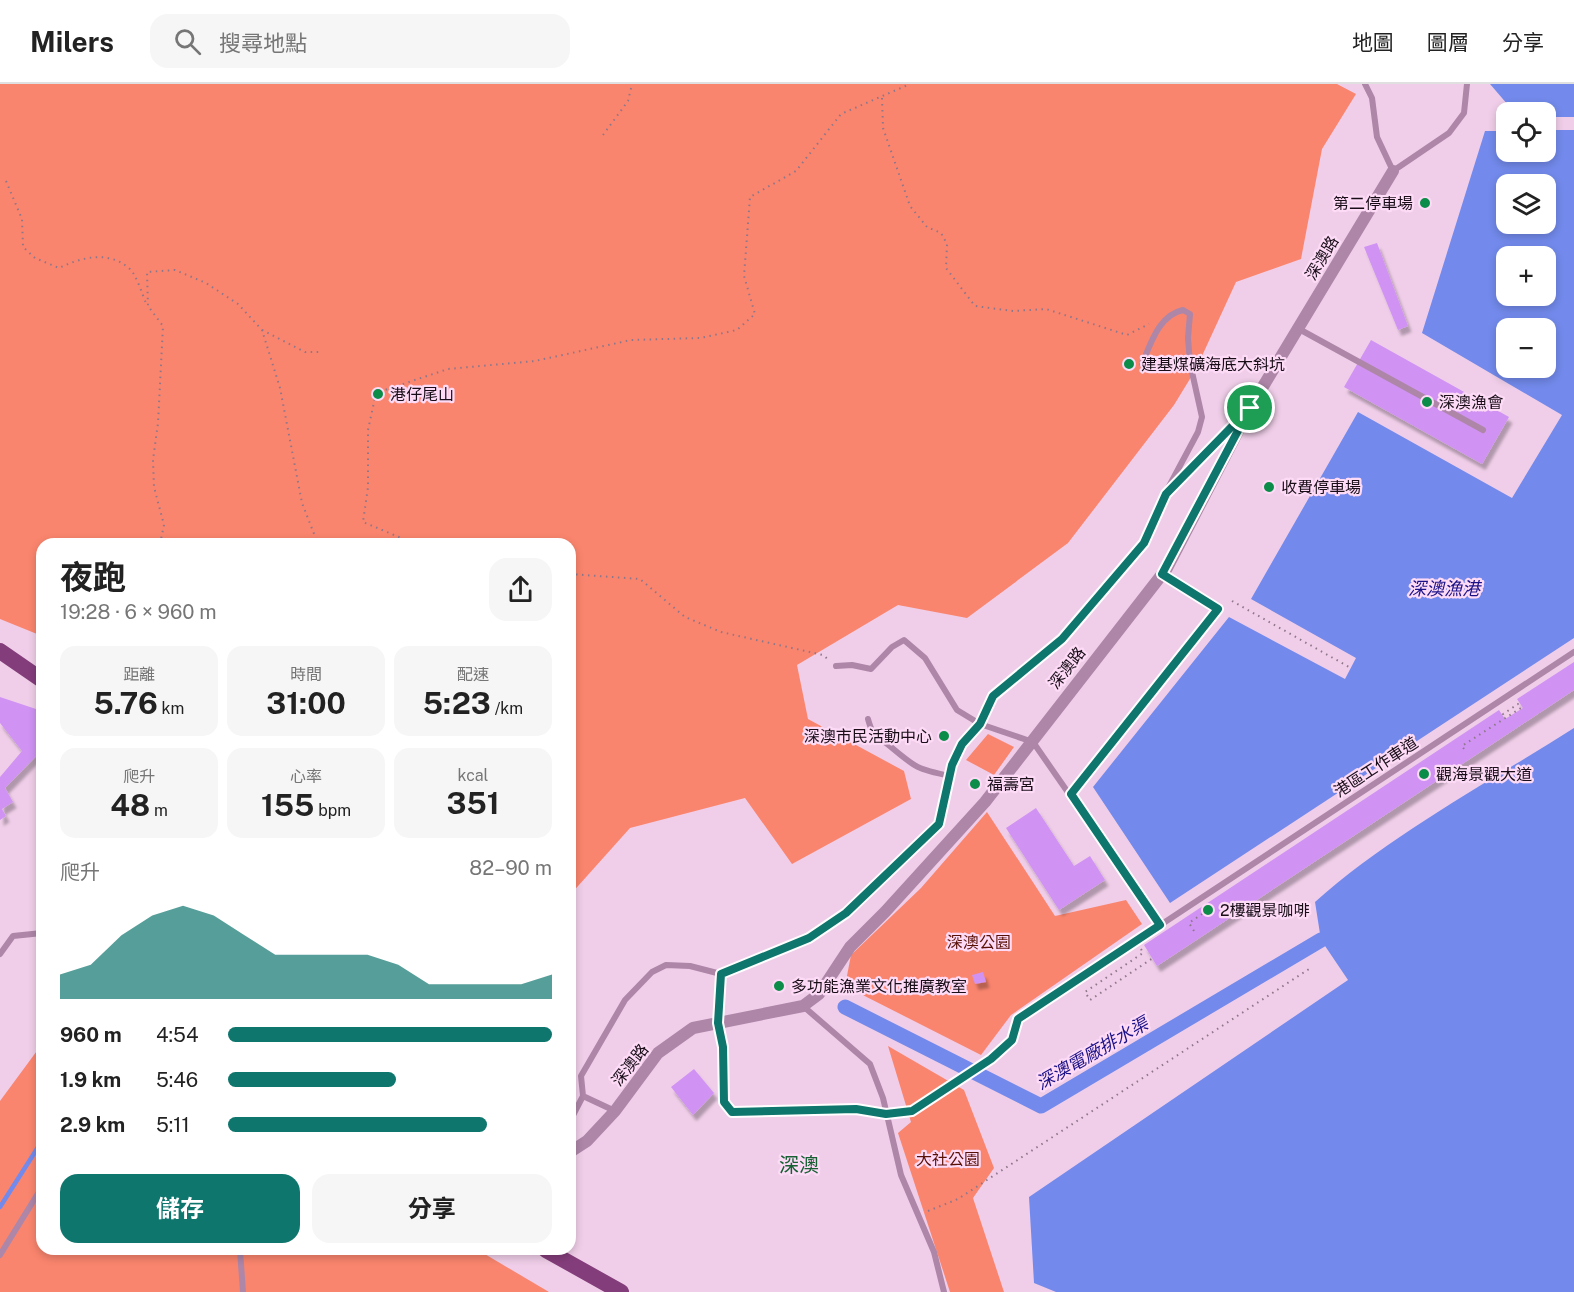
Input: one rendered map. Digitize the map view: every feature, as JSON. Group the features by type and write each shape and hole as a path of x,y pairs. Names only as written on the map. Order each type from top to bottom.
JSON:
{"main road":[{"path":"0,651 36,676"},
{"path":"555,1255 616,1290"}],"street":[{"name":"深澳路","path":"576,1148 587,1141 615,1111 658,1053 693,1028 803,1006 819,994 850,947 986,802 1162,574 1250,408 1393,171"}],"lane":[{"path":"1365,84 1372,98 1377,137 1393,171"},
{"name":"深澳路","path":"1393,171 1449,133 1464,113 1467,84"},
{"path":"576,1110 584,1096 581,1076 625,1000 652,972 666,965 690,966 721,974 809,938 846,913 939,824 950,776 962,744 980,724 993,696 1062,639 1144,543 1198,432 1202,417 1190,363 1188,338 1190,314 1183,310 1173,312 1157,329 1142,364"},
{"path":"1299,329 1483,430"},
{"path":"1166,494 1250,408"},
{"path":"1071,794 1218,609 1162,574"},
{"path":"836,666 852,665 871,669 892,647 904,640 926,658 957,710 980,724 1034,742 1160,925"},
{"name":"港區工作車道","path":"718,1023 723,1047 724,1102 732,1112 856,1109 886,1114 912,1111 991,1059 1012,1040 1018,1019 1574,652"},
{"path":"867,719 872,734 890,746 907,762 921,770 950,776"},
{"path":"0,954 13,936 36,934"},
{"path":"718,1023 721,974"},
{"path":"803,1006 870,1064 886,1114 901,1175 934,1252 944,1292"},
{"path":"584,1096 615,1111"},
{"path":"0,1255 36,1197"},
{"path":"240,1255 243,1292"}],"path":[{"path":"603,135 628,101 632,84"},
{"path":"401,538 363,522 368,487 368,430 376,393 448,369 535,361 631,340 700,338 737,330 755,314 744,276 750,197 796,171 841,114 910,84"},
{"path":"882,98 883,128 910,206 927,228 941,233 947,244 946,268 975,306 1013,311 1046,309 1127,335 1173,312"},
{"path":"6,181 22,219 23,247 35,258 59,268 79,258 108,257 131,270 148,306 163,326 158,423 153,460 154,487 164,525 161,538"},
{"path":"148,306 147,272 174,270 206,283 238,304 262,330 305,352 321,352"},
{"path":"262,330 280,388 302,503 316,538"},
{"path":"576,574 640,579 685,618 721,632 823,656 836,666"},
{"path":"1232,601 1349,667"},
{"path":"1464,750 1462,746 1521,708 1518,704 1503,714"},
{"path":"1186,919 1199,910 1202,914 1189,923 1194,931"},
{"path":"1136,942 1143,953 1085,992 1090,1000 1153,958"},
{"path":"920,1215 958,1199 1309,969"}],"green space":[{"path":"0,84 1337,84 1356,94 1322,149 1301,259 1236,282 1196,369 1174,405 1068,543 967,618 898,605 797,665 808,719 904,771 911,799 792,864 745,798 630,828 576,888 576,538 36,538 36,634 0,619"},
{"path":"988,734 1014,747 994,775 966,760"},
{"name":"深澳公園","path":"987,812 1055,916 1126,900 1142,924 1011,1015 981,1055 845,986 851,955 921,888"},
{"name":"大社公園","path":"888,1046 964,1090 994,1168 973,1198 1004,1292 950,1292 898,1133 911,1122"},
{"path":"36,1052 36,1255 486,1255 549,1292 0,1292 0,1101"}],"water":[{"path":"1490,84 1574,84 1574,117 1556,117 1556,102 1505,102"},
{"name":"深澳漁港","path":"1556,130 1574,130 1574,638 1170,903 1093,787 1229,617 1345,679 1356,658 1251,599 1358,412 1512,498 1562,415 1499,378 1556,378 1556,318 1496,318 1496,376 1422,333 1485,131 1496,131 1496,162 1556,162"},
{"path":"1574,728 1574,1292 1056,1292 1034,1283 1029,1197 1348,980 1321,940 1315,902 1375,854 1407,832"}],"building":[{"path":"1377,243 1408,326 1398,330 1364,247"},
{"name":"深澳漁會","path":"1371,340 1509,417 1482,464 1344,387"},
{"name":"觀海景觀大道","path":"1574,662 1574,690 1157,966 1144,945 1499,710 1505,719 1523,708 1517,699"},
{"path":"0,697 36,709 36,756 5,788 13,802 2,809 6,816 0,820 0,777 22,751 0,723"},
{"path":"1036,808 1074,866 1090,856 1105,880 1059,910 1006,828"},
{"path":"983,972 986,982 975,984 972,975"},
{"path":"694,1069 714,1093 693,1115 671,1087"}],"waterway":[{"name":"深澳電廠排水渠","path":"845,1007 1041,1106 1321,940"},
{"name":"深澳電廠排水渠","path":"0,1207 36,1150"}],"place":[{"name":"第二停車場","path":"1425,203"},
{"name":"建基煤礦海底大斜坑","path":"1129,364"},
{"name":"港仔尾山","path":"378,394"},
{"name":"深澳漁會","path":"1427,402"},
{"name":"收費停車場","path":"1269,487"},
{"name":"深澳市民活動中心","path":"944,736"},
{"name":"觀海景觀大道","path":"1424,774"},
{"name":"福壽宮","path":"975,784"},
{"name":"2樓觀景咖啡","path":"1208,910"},
{"name":"多功能漁業文化推廣教室","path":"779,986"}],"district":[{"name":"深澳","path":"799,1165"}],"route":[{"path":"1250,408 1162,574 1218,609 1071,794 1160,925 1018,1019 1012,1040 991,1059 912,1111 886,1114 856,1109 732,1112 724,1102 723,1047 718,1023 721,974 809,938 846,913 939,824 952,765 962,744 980,724 993,696 1062,639 1144,543 1166,494 1250,408"}]}
